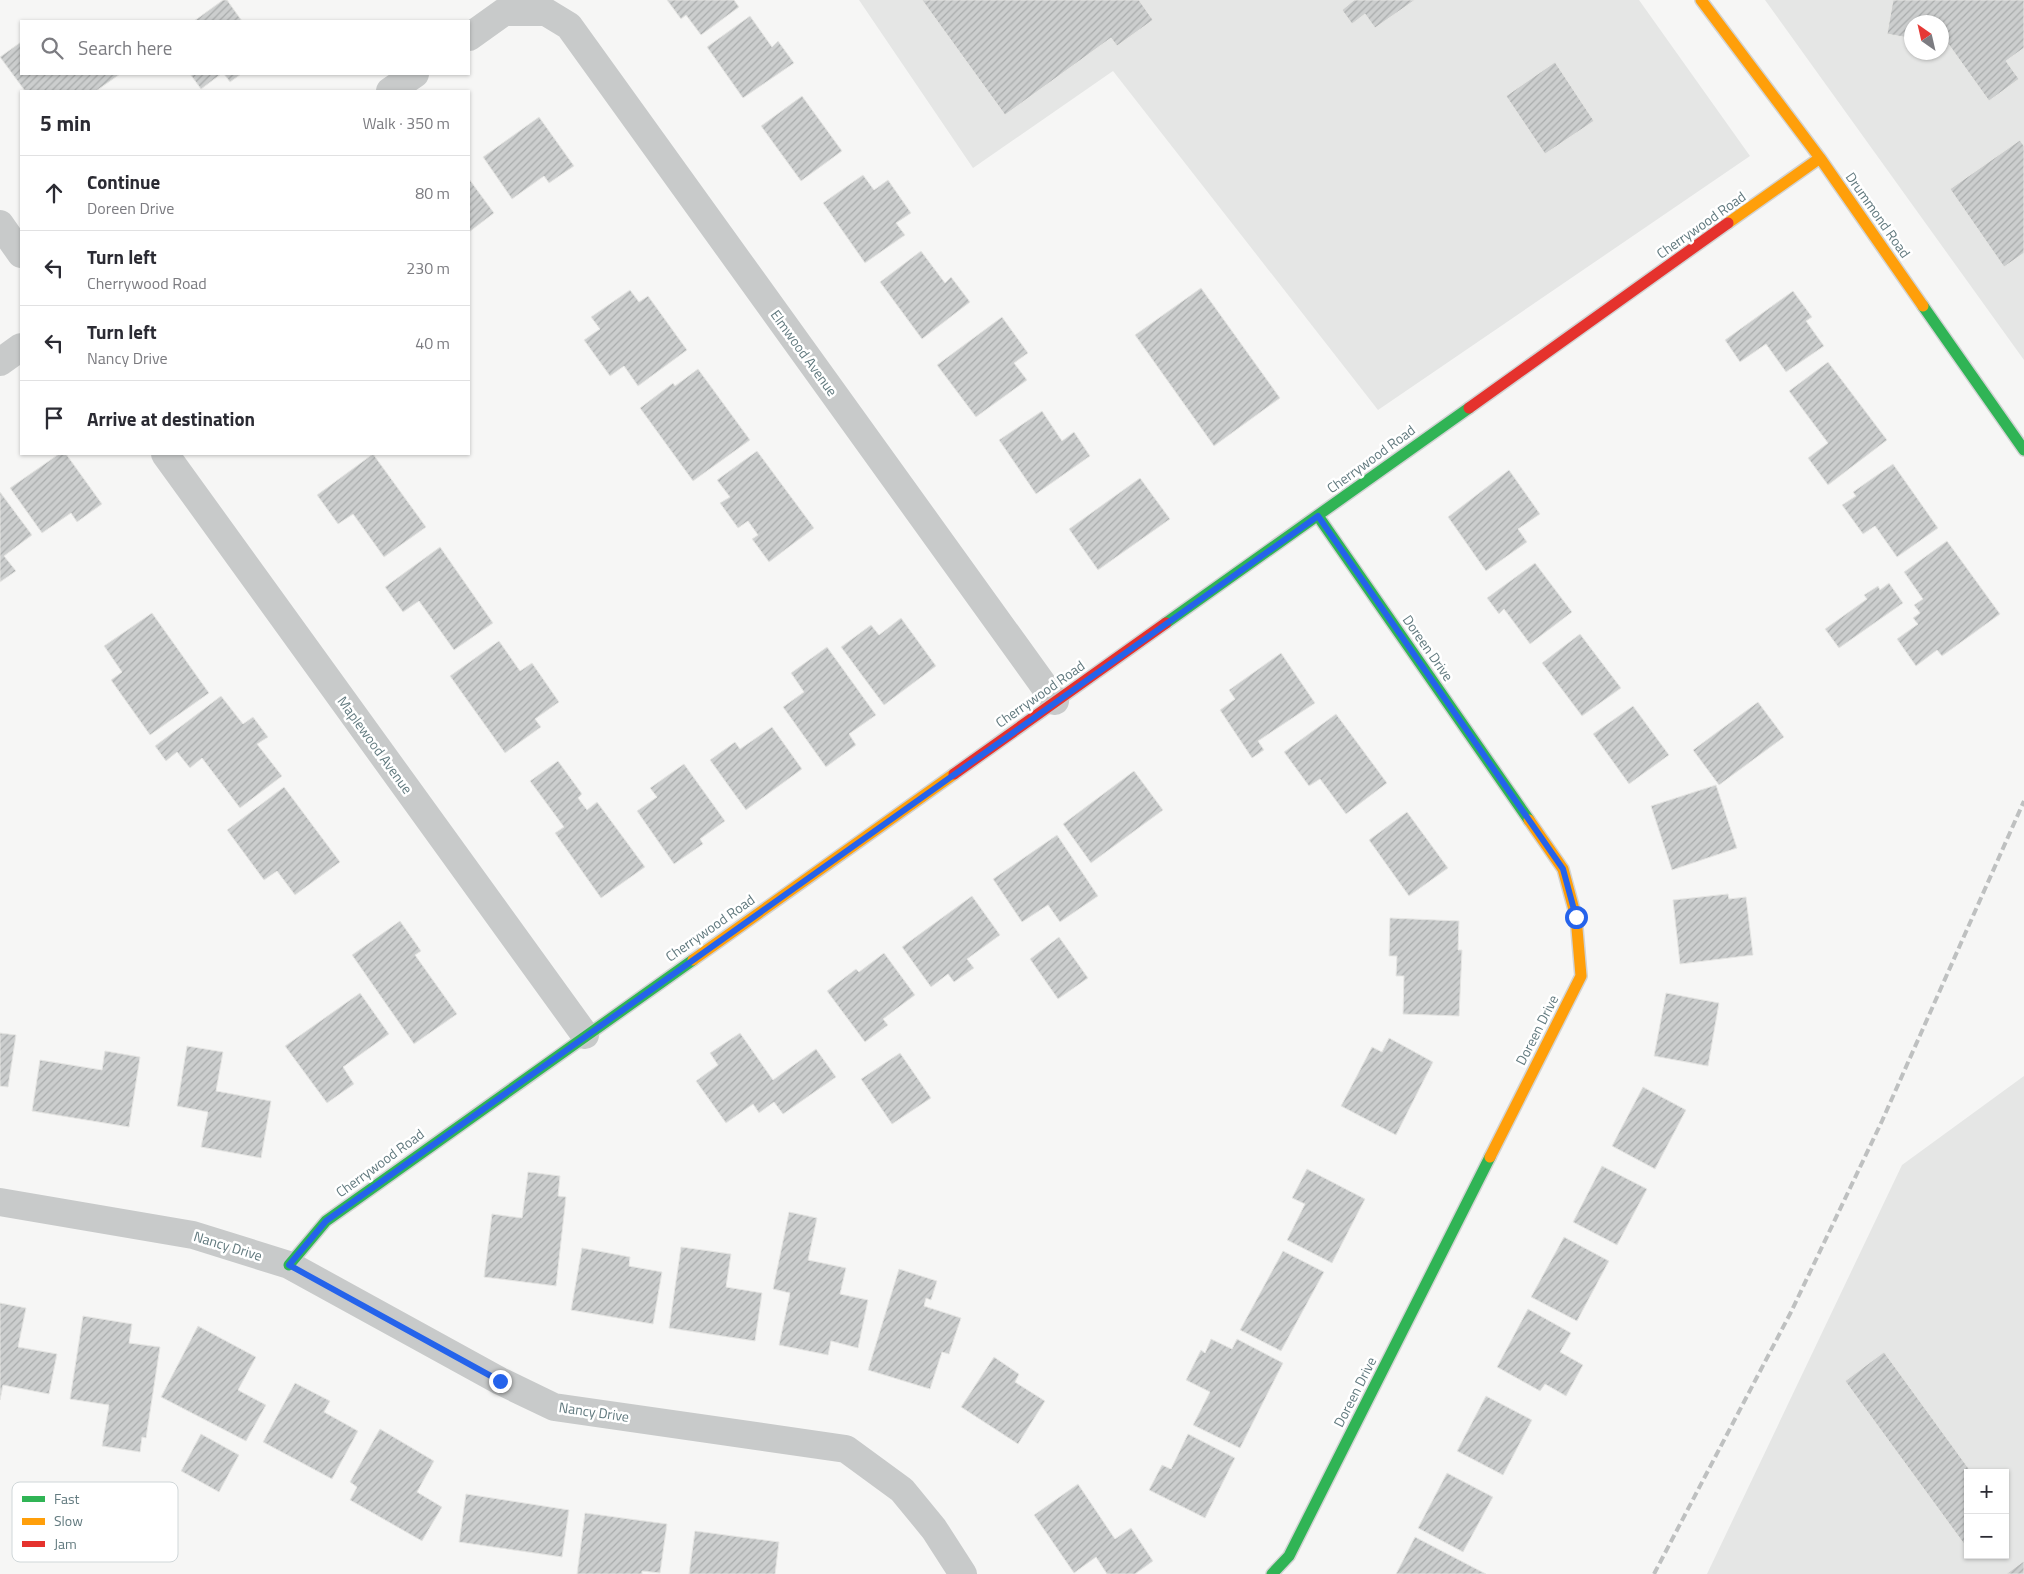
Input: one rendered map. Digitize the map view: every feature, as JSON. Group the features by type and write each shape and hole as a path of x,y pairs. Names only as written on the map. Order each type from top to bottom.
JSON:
{"street":[{"name":"Drummond Road","path":"1701,0 1820,158 2024,450"},
{"name":"Elmwood Avenue","path":"470,35 504,12 546,12 569,26 1055,701"},
{"path":"391,90 414,75"},
{"name":"Cherrywood Road","path":"289,1265 326,1221 1820,158"},
{"path":"0,224 20,253"},
{"path":"0,362 20,348"},
{"name":"Maplewood Avenue","path":"166,455 585,1035"},
{"name":"Doreen Drive","path":"1272,1574 1290,1556 1581,976 1576,917 1563,869 1318,516"},
{"name":"Nancy Drive","path":"0,1202 193,1235 289,1265 500,1381 554,1407 846,1449 902,1490 934,1529 963,1574"}],"shaded area":[{"path":"859,0 1639,0 1750,156 1378,410 1113,71 973,168"},
{"path":"1765,0 2024,0 2024,360"},
{"path":"2024,1076 2024,1574 1707,1574 1902,1165"}],"building":[{"path":"223,0 227,0 241,20 195,20"},
{"path":"667,0 734,0 739,7 701,35 686,15 681,19"},
{"path":"922,0 1139,0 1153,20 1117,46 1111,38 1005,115"},
{"path":"1354,0 1415,0 1375,28 1365,14 1352,24 1342,10"},
{"path":"1893,0 2024,0 2024,48 2006,61 2019,79 1989,101 1949,45 1949,15 1904,15 1904,37 1887,34"},
{"path":"750,16 772,47 778,41 794,63 743,98 707,47"},
{"path":"20,43 20,75 119,75 97,90 24,90 0,57"},
{"path":"1555,62 1594,121 1545,154 1506,96"},
{"path":"191,75 220,75 201,89"},
{"path":"225,75 240,75 230,82"},
{"path":"802,96 842,151 801,181 761,126"},
{"path":"539,117 574,166 549,183 544,176 512,199 483,157"},
{"path":"2020,140 2024,146 2024,253 2004,267 1950,189"},
{"path":"863,175 874,190 888,180 911,213 896,223 905,235 865,263 823,203"},
{"path":"470,180 494,213 470,231"},
{"path":"921,251 945,283 951,277 970,302 922,339 880,282"},
{"path":"1201,288 1280,398 1214,446 1135,335"},
{"path":"630,290 639,302 648,296 687,350 638,386 624,366 610,376 584,340 600,329 591,317"},
{"path":"1793,291 1812,317 1806,321 1824,346 1786,372 1766,344 1740,362 1725,340"},
{"path":"1002,317 1028,353 1014,363 1027,380 976,417 937,365"},
{"path":"1828,362 1887,440 1828,485 1808,458 1828,443 1789,391"},
{"path":"698,369 750,440 693,481 640,408 673,383 675,386"},
{"path":"1042,411 1062,441 1074,432 1090,456 1036,494 999,440"},
{"path":"757,451 814,528 769,562 752,539 758,535 748,521 738,528 720,503 730,497 717,480"},
{"path":"58,455 67,455 102,504 77,522 71,513 42,533 10,488"},
{"path":"374,455 426,527 384,557 353,514 338,524 317,495"},
{"path":"1893,464 1938,528 1897,557 1875,526 1863,534 1842,505 1856,496 1853,492"},
{"path":"1509,470 1540,514 1518,529 1527,542 1486,571 1448,517"},
{"path":"1140,478 1170,519 1098,570 1069,529"},
{"path":"0,492 32,535 4,556 16,571 0,582"},
{"path":"1947,541 2000,614 1942,656 1937,650 1916,666 1897,639 1918,624 1913,618 1920,613 1914,605 1923,599 1904,572"},
{"path":"440,547 493,623 454,650 419,601 403,612 385,587"},
{"path":"1535,563 1572,612 1530,644 1504,609 1499,614 1487,598"},
{"path":"1889,583 1903,603 1839,648 1825,629 1867,599 1864,595 1878,586 1880,590"},
{"path":"152,613 209,693 150,735 111,680 122,672 104,646"},
{"path":"901,618 936,666 884,705 841,647 871,625 879,635"},
{"path":"1580,634 1621,688 1582,716 1542,663"},
{"path":"499,641 520,671 532,663 559,702 535,719 541,727 505,753 450,676"},
{"path":"827,647 876,715 849,734 856,745 826,767 783,707 804,692 791,673"},
{"path":"1281,653 1315,703 1258,741 1264,750 1252,758 1220,710 1235,699 1229,690"},
{"path":"221,696 243,724 253,717 268,737 257,744 282,776 240,808 202,758 190,768 177,752 166,761 155,746"},
{"path":"1758,702 1784,737 1719,785 1693,750"},
{"path":"1633,706 1669,755 1629,784 1593,734"},
{"path":"1336,714 1387,783 1346,814 1320,779 1309,786 1284,752"},
{"path":"772,727 802,769 746,810 710,760 735,742 740,749"},
{"path":"558,761 582,794 578,798 587,810 597,802 645,867 601,898 555,833 564,827 530,781"},
{"path":"684,764 725,821 700,839 703,844 674,864 637,811 657,797 650,788"},
{"path":"1134,771 1163,810 1091,863 1063,824"},
{"path":"1716,785 1737,848 1672,870 1651,806"},
{"path":"284,787 340,862 295,895 277,871 264,880 227,830"},
{"path":"1407,812 1448,868 1409,896 1369,840"},
{"path":"1057,835 1098,896 1060,922 1048,905 1022,922 993,879"},
{"path":"1728,894 1729,899 1746,897 1753,955 1680,964 1673,900"},
{"path":"972,896 1000,935 967,959 974,968 954,982 948,974 931,987 902,947"},
{"path":"1390,918 1459,921 1458,950 1462,950 1459,1016 1403,1014 1404,976 1396,976 1397,956 1389,956"},
{"path":"400,921 421,951 415,955 457,1014 414,1044 352,955"},
{"path":"1059,937 1088,978 1058,999 1030,959"},
{"path":"884,953 915,995 883,1019 888,1025 865,1042 827,991 856,969 859,972"},
{"path":"360,993 389,1034 343,1067 354,1084 327,1103 285,1046"},
{"path":"1666,993 1719,1003 1708,1066 1654,1056"},
{"path":"0,1033 16,1035 8,1087 0,1086"},
{"path":"740,1033 773,1080 816,1049 836,1077 783,1114 774,1102 759,1113 753,1104 726,1123 696,1081 718,1065 710,1053"},
{"path":"1389,1038 1433,1062 1396,1135 1341,1106 1372,1047 1382,1052"},
{"path":"187,1046 223,1052 216,1091 271,1101 261,1158 201,1147 208,1112 177,1106"},
{"path":"105,1051 140,1057 129,1127 32,1111 40,1060 102,1070"},
{"path":"900,1053 931,1098 892,1124 861,1079"},
{"path":"1643,1087 1686,1110 1655,1169 1612,1146"},
{"path":"1602,1166 1647,1189 1617,1245 1573,1222"},
{"path":"1307,1169 1365,1199 1332,1263 1287,1240 1305,1204 1292,1198"},
{"path":"528,1172 560,1176 558,1196 566,1197 556,1286 484,1277 492,1214 522,1218"},
{"path":"789,1212 817,1218 808,1260 846,1268 840,1294 868,1300 858,1348 831,1341 828,1355 779,1345 790,1293 773,1289"},
{"path":"1564,1237 1609,1261 1577,1321 1531,1297"},
{"path":"681,1247 731,1254 726,1287 762,1293 755,1341 669,1328"},
{"path":"582,1248 630,1257 629,1266 662,1272 653,1324 571,1310"},
{"path":"1283,1251 1324,1272 1281,1351 1240,1330"},
{"path":"899,1269 937,1281 931,1300 926,1298 924,1306 961,1318 949,1354 942,1352 930,1389 868,1370"},
{"path":"0,1303 26,1308 18,1347 57,1354 49,1394 3,1385 0,1400"},
{"path":"1528,1309 1571,1333 1560,1352 1583,1365 1566,1396 1545,1384 1540,1391 1497,1367"},
{"path":"83,1316 132,1324 129,1343 160,1347 146,1438 142,1437 140,1452 102,1446 109,1405 70,1399"},
{"path":"198,1326 256,1357 238,1390 266,1405 246,1441 161,1397"},
{"path":"1211,1339 1232,1349 1237,1339 1283,1363 1240,1448 1193,1425 1210,1392 1186,1380 1201,1350 1205,1353"},
{"path":"1884,1352 1969,1469 1964,1469 1964,1544 1845,1381"},
{"path":"994,1357 1019,1374 1015,1382 1045,1401 1018,1444 961,1407"},
{"path":"295,1383 330,1401 324,1412 358,1431 332,1479 263,1442"},
{"path":"1486,1396 1532,1420 1503,1475 1457,1451"},
{"path":"380,1429 434,1461 417,1492 442,1507 422,1541 350,1500 357,1487 350,1482"},
{"path":"201,1434 239,1455 219,1492 181,1471"},
{"path":"1188,1434 1235,1458 1205,1518 1149,1490 1162,1465 1171,1469"},
{"path":"1447,1473 1493,1497 1463,1552 1418,1528"},
{"path":"1078,1484 1115,1539 1131,1528 1153,1561 1135,1574 1107,1574 1096,1557 1074,1573 1034,1515"},
{"path":"466,1494 569,1510 562,1557 459,1542"},
{"path":"585,1513 667,1524 660,1573 642,1571 642,1574 577,1574"},
{"path":"695,1531 779,1542 775,1574 689,1574"},
{"path":"1415,1537 1486,1574 1396,1574"},
{"path":"2024,1561 2024,1574 2006,1574"}],"railway":[{"path":"1654,1574 1791,1312 1882,1121 2024,801"}],"traffic: fast":[{"path":"1923,306 2024,450"},
{"path":"1166,623 1469,408"},
{"path":"1318,516 1529,820"},
{"path":"289,1265 326,1221 693,960"},
{"path":"1272,1574 1289,1556 1490,1157"}],"traffic: slow":[{"path":"1701,0 1820,158 1923,306"},
{"path":"1728,223 1820,158"},
{"path":"693,960 954,774"},
{"path":"1490,1157 1581,976 1576,917 1563,869 1529,820"}],"traffic: jam":[{"path":"1469,408 1728,223"},
{"path":"954,774 1166,623"}],"route":[{"path":"500,1381 289,1265 326,1221 585,1035 1318,516 1563,869 1576,917"}]}
